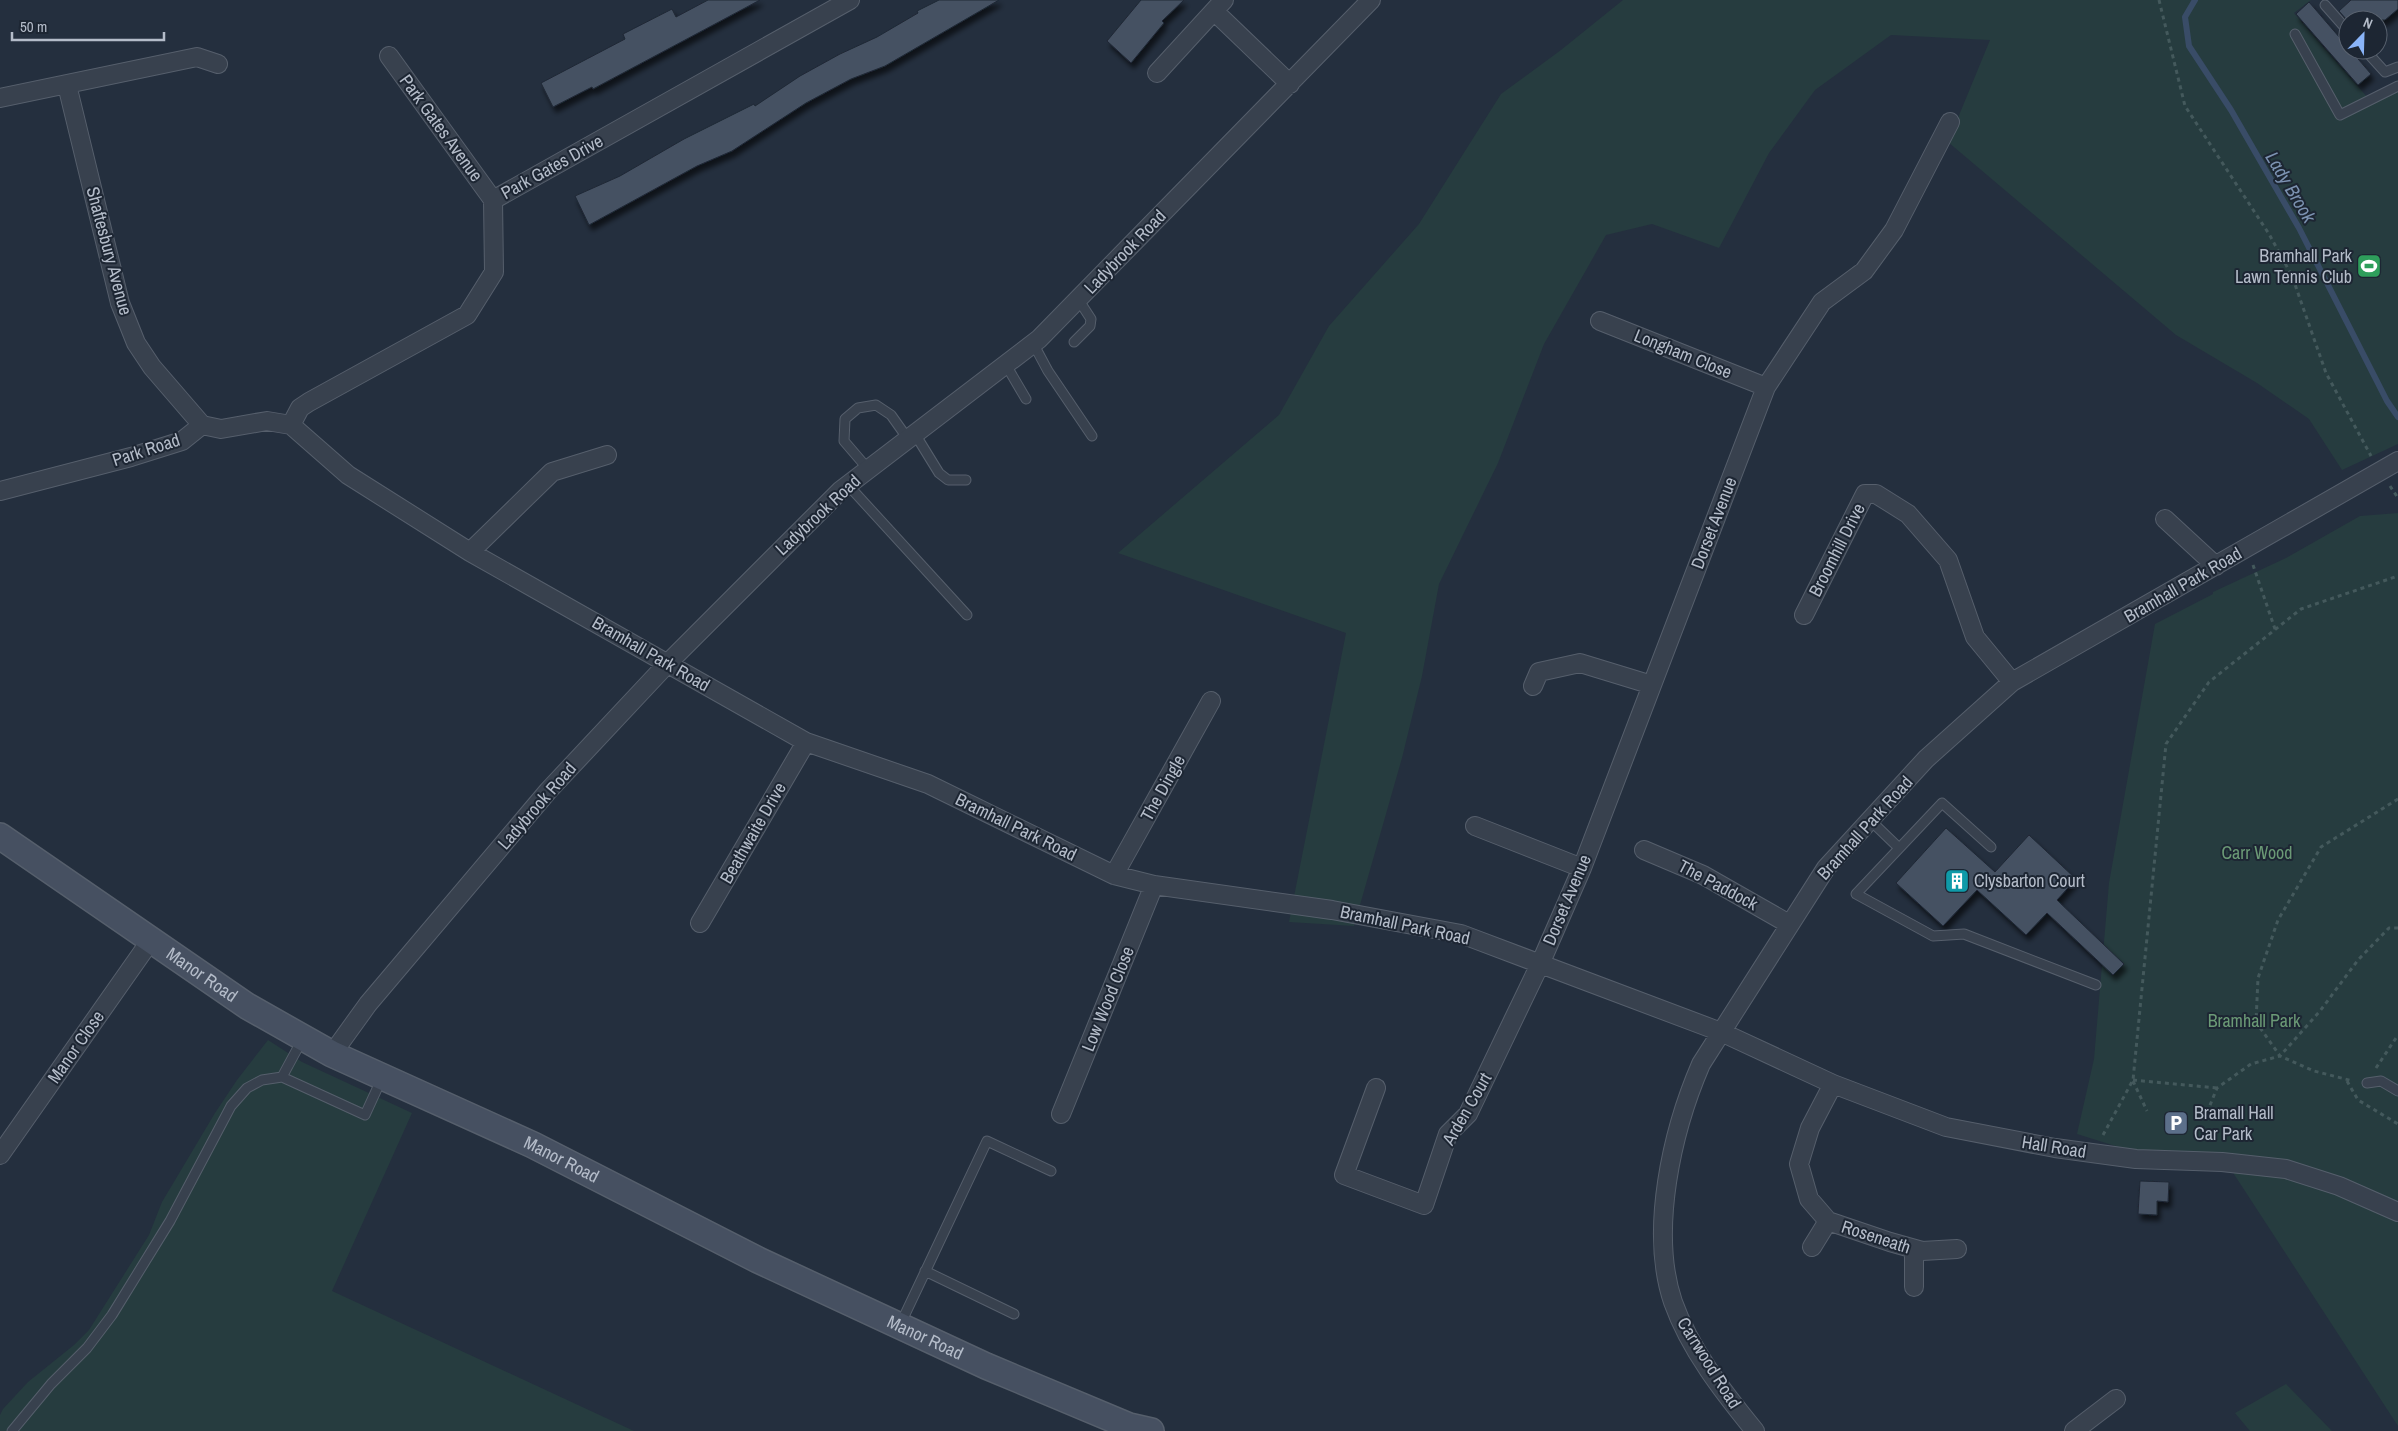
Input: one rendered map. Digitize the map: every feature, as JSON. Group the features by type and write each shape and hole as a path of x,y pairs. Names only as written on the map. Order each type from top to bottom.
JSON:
{"street":[{"name":"Park Gates Drive","path":"290,425 300,408 309,402 467,315 494,272 493,200 850,0"},
{"name":"Ladybrook Road","path":"332,1054 368,1004 548,791 668,663 848,485 1033,343 1371,0"},
{"path":"1157,73 1219,5 1290,84"},
{"name":"Park Gates Avenue","path":"389,56 493,200"},
{"path":"0,98 197,58 218,64"},
{"name":"Shaftesbury Avenue","path":"67,85 120,303 136,343 152,367 202,425"},
{"name":"Dorset Avenue","path":"1541,962 1582,868 1766,387 1822,302 1864,271 1894,230 1950,122"},
{"name":"Longham Close","path":"1600,321 1766,387"},
{"name":"Park Road","path":"0,491 131,457 182,441 202,425 220,429 267,421 278,421 290,425"},
{"name":"Bramhall Park Road","path":"290,425 348,475 470,552 806,742 928,784 1114,875 1154,885 1332,910 1461,934 1541,962 1721,1032 1826,868 1926,759 2012,682 2398,462"},
{"path":"470,552 552,472 607,456"},
{"name":"Broomhill Drive","path":"1804,615 1865,494 1876,494 1908,514 1948,560 1975,637 2012,682"},
{"path":"2165,519 2216,566"},
{"path":"1533,686 1539,672 1580,663 1652,685"},
{"name":"The Dingle","path":"1114,875 1211,701"},
{"name":"Beathwaite Drive","path":"700,923 806,742"},
{"path":"1475,826 1582,868"},
{"name":"Manor Road","path":"0,836 247,1006 332,1054 533,1146 758,1260 986,1366 1120,1423 1151,1431"},
{"name":"The Paddock","path":"1644,850 1703,875 1790,924"},
{"name":"Low Wood Close","path":"1062,1114 1154,885"},
{"name":"Manor Close","path":"0,1155 151,940"},
{"name":"Arden Court","path":"1376,1088 1344,1175 1424,1205 1448,1134 1468,1114 1541,962"},
{"name":"Hall Road","path":"1721,1032 1833,1084 1946,1128 2136,1159 2222,1162 2286,1169 2339,1186 2398,1212"},
{"name":"Carrwood Road","path":"1721,1032 1701,1064 1691,1087 1675,1140 1666,1190 1664,1229 1666,1266 1673,1302 1687,1334 1723,1390 1753,1430"},
{"name":"Roseneath","path":"1833,1084 1810,1128 1799,1164 1809,1199 1828,1221 1922,1252 1957,1249"},
{"path":"1812,1247 1828,1221"},
{"path":"1914,1249 1914,1288"},
{"path":"2074,1431 2116,1399"}],"lane":[{"path":"2325,5 2338,20"},
{"path":"2295,34 2340,115 2398,86"},
{"path":"2374,60 2385,72 2398,67"},
{"path":"1074,342 1090,326 1091,319 1078,299"},
{"path":"1033,343 1048,371 1092,436"},
{"path":"1006,365 1026,399"},
{"path":"868,469 844,441 845,419 858,408 876,405 892,415 939,473 948,480 966,480"},
{"path":"848,485 967,616"},
{"path":"1991,848 1942,804 1856,894 1933,936 1964,934 2096,985"},
{"path":"1870,820 1899,848"},
{"path":"282,1077 302,1038"},
{"path":"12,1431 51,1384 87,1348 112,1315 170,1221 232,1106 247,1088 262,1080 282,1077 366,1115 382,1077"},
{"path":"2367,1083 2380,1081 2398,1091"},
{"path":"900,1325 987,1141 1051,1171"},
{"path":"925,1271 1014,1314"}],"path":[{"path":"2159,0 2185,106 2269,234 2292,276 2326,373 2368,451"},
{"path":"2247,548 2275,629"},
{"path":"2093,1153 2133,1080 2166,744 2209,682 2301,609 2398,576"},
{"path":"2398,799 2321,847 2278,920 2258,978 2256,1022 2280,1056 2314,1071 2348,1081 2367,1083 2398,1035"},
{"path":"2204,1120 2217,1088 2252,1064 2280,1056 2320,1011 2358,960 2389,928 2398,928"},
{"path":"2133,1080 2217,1088"},
{"path":"2133,1080 2147,1111"},
{"path":"2348,1081 2358,1100 2398,1124"}],"green space":[{"path":"1623,0 2311,0 2294,13 2368,98 2398,80 2398,444 2342,470 2309,419 2257,383 2176,335 1948,142 1990,40 1891,35 1815,90 1769,153 1719,248 1652,224 1606,235 1544,344 1498,463 1439,584 1422,676 1402,758 1354,926 1289,922 1346,633 1118,553 1279,415 1329,326 1419,224 1501,94 1561,50"},
{"name":"Carr Wood","path":"2398,513 2398,1426 2228,1165 2125,1149 2077,1134 2094,1059 2109,883 2155,624 2213,594 2213,592 2286,558 2360,516"},
{"path":"268,1040 302,1062 412,1113 332,1291 634,1431 0,1431 0,1415 3,1409 28,1382 74,1345 89,1330 149,1235 162,1202 215,1113 237,1080"},
{"path":"2286,1384 2332,1431 2250,1431 2235,1413"}],"building":[{"path":"708,0 760,0 593,89 592,87 553,107 541,83 625,39 623,34 672,9 676,17"},
{"path":"939,0 999,0 885,66 851,79 806,103 732,151 697,166 589,225 575,196 620,176 684,139 754,104 755,106 800,76 840,54 877,37 918,13 917,11"},
{"path":"1141,0 1184,0 1162,21 1164,23 1131,63 1107,41"},
{"path":"2351,0 2398,0 2398,9 2388,17 2388,10 2340,10"},
{"path":"2309,2 2338,36 2338,60 2359,60 2371,74 2358,85 2296,14"},
{"name":"Clysbarton Court","path":"1946,828 1995,872 2029,835 2076,879 2057,900 2124,964 2113,975 2047,913 2026,935 1977,890 1943,926 1896,883"},
{"path":"2140,1181 2169,1182 2168,1202 2157,1201 2157,1215 2138,1214"}],"waterway":[{"name":"Lady Brook","path":"2195,0 2185,17 2189,46 2231,110 2299,228 2387,401 2398,417"}],"place":[{"name":"Bramhall Park Lawn Tennis Club","path":"2369,266"},
{"name":"Clysbarton Court","path":"1957,881"},
{"name":"Bramall Hall Car Park","path":"2176,1123"}],"park label":[{"name":"Bramhall Park","path":"2254,1021"}]}
